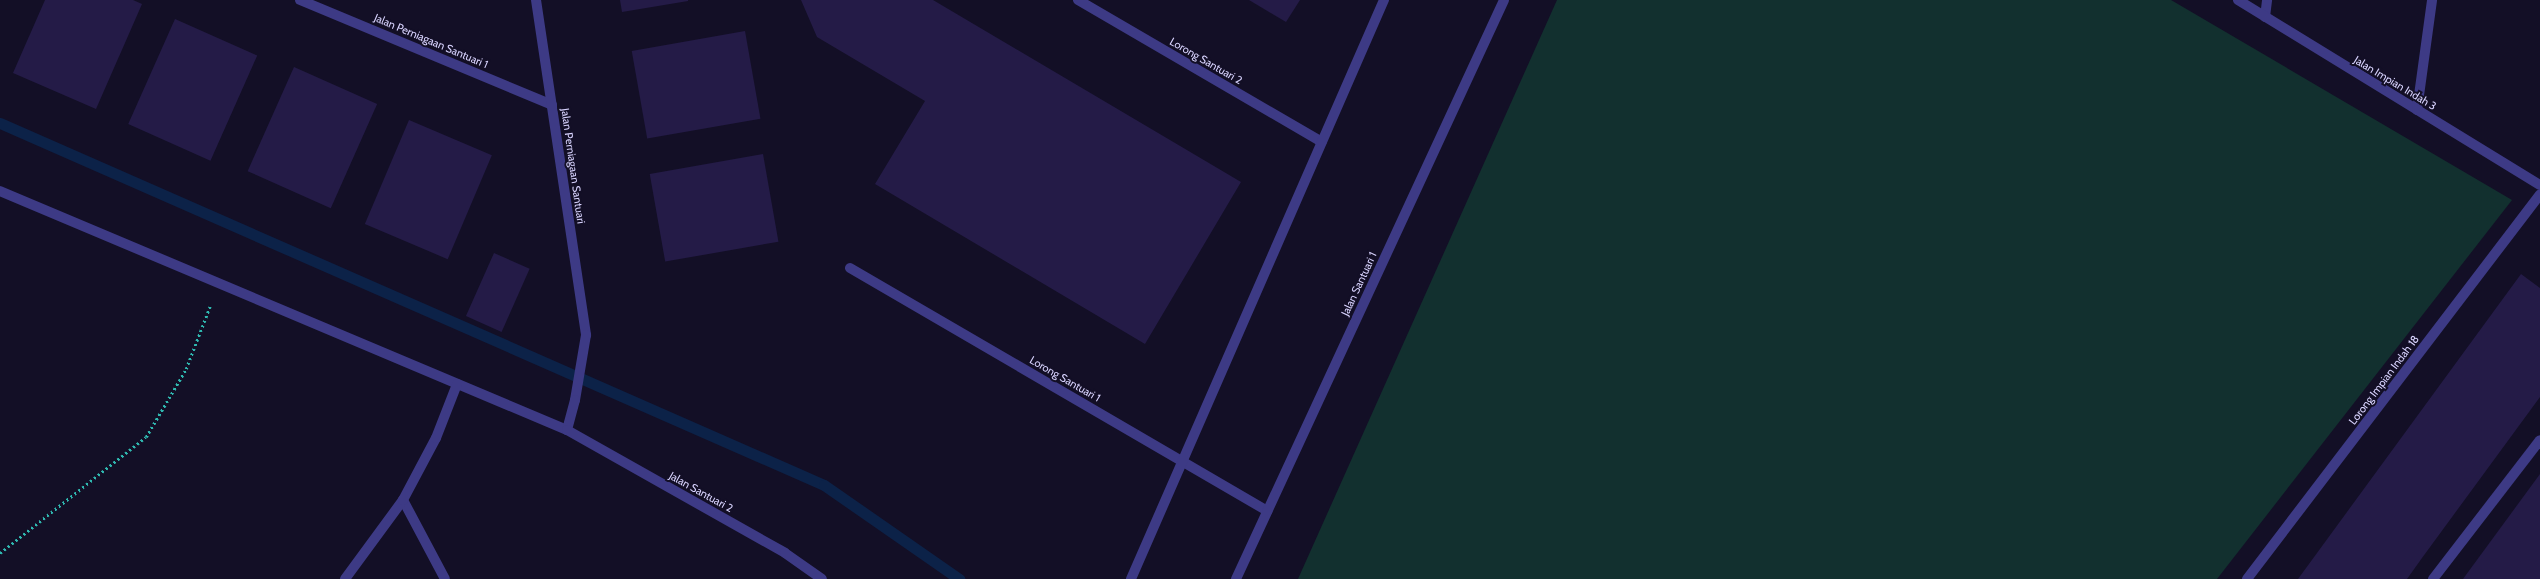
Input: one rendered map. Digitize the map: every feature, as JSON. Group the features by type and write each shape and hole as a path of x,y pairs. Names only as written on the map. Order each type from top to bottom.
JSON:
{"street":[{"name":"Jalan Perniagaan Santuari 1","path":"300,0 552,105"},
{"name":"Jalan Perniagaan Santuari","path":"536,0 586,335 575,400 566,430"},
{"name":"Lorong Santuari 2","path":"1078,0 1322,142"},
{"path":"1131,579 1384,0"},
{"name":"Jalan Santuari 1","path":"1236,579 1504,0"},
{"name":"Jalan Impian Indah 3","path":"2238,0 2540,185"},
{"path":"2265,17 2267,0"},
{"path":"2417,110 2432,0"},
{"name":"Jalan Santuari 2","path":"0,191 566,430 785,553 822,579"},
{"name":"Lorong Impian Indah 18","path":"2247,579 2540,195"},
{"name":"Lorong Santuari 1","path":"850,268 1183,461 1267,512"},
{"path":"345,579 403,500 436,438 457,384"},
{"path":"2433,579 2540,440"},
{"path":"403,500 445,579"}],"path":[{"path":"0,553 146,437 186,369 218,283"}],"green space":[{"path":"1557,0 2171,0 2512,200 2217,579 1298,579"}],"building":[{"path":"45,0 133,0 142,4 96,109 13,73"},
{"path":"620,0 688,0 688,1 622,12"},
{"path":"801,0 933,0 1241,182 1145,344 875,184 925,101 817,37"},
{"path":"1249,0 1300,0 1286,22"},
{"path":"175,19 257,56 210,161 128,124"},
{"path":"745,31 760,119 647,139 632,51"},
{"path":"294,67 377,104 331,208 248,171"},
{"path":"409,120 492,155 448,259 365,224"},
{"path":"763,154 778,242 665,262 650,174"},
{"path":"494,253 530,269 502,332 466,316"},
{"path":"2521,274 2540,288 2540,397 2407,579 2298,579"},
{"path":"2540,474 2540,579 2463,579"}],"waterway":[{"path":"0,123 824,485 959,579"}]}
